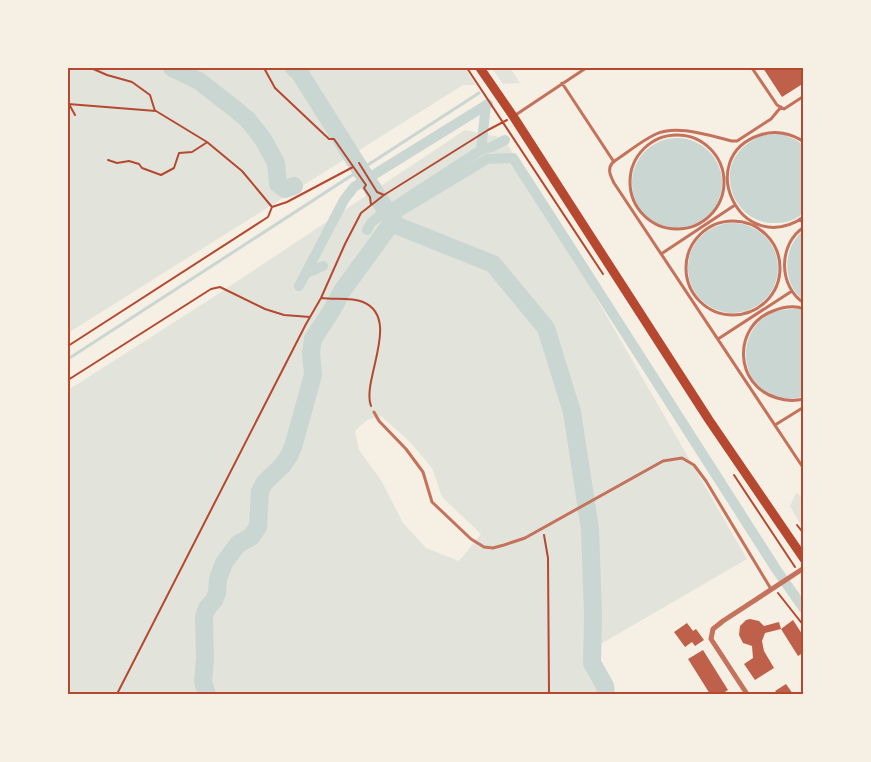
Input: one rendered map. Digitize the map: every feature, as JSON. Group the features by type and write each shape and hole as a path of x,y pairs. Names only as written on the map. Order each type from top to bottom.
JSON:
{"main road":[{"path":"480,68 704,412 804,559"}],"street":[{"path":"747,694 711,639 713,629 804,568"}],"lane":[{"path":"513,116 586,68"},
{"path":"752,68 777,105 784,109 803,98"},
{"path":"562,83 614,162"},
{"path":"781,107 771,119 737,141 680,133 652,143 640,153 633,166 630,180 632,195 637,207 648,220 661,227 677,230 693,227 707,218 718,206 731,161 737,151 750,139 766,133 777,132 789,134 804,142"},
{"path":"804,303 799,300 790,288 772,241 745,217 735,205 718,159 707,146 695,138 672,130 656,134 610,166 610,175 632,210 804,469"},
{"path":"747,135 750,139"},
{"path":"661,254 735,205"},
{"path":"632,210 637,207"},
{"path":"802,218 804,225 790,242 777,285 770,298 760,310 729,315 714,312 702,304 694,294 687,277 687,261 692,246 706,230 715,225 731,221 781,226 802,218"},
{"path":"702,222 706,230"},
{"path":"718,339 792,291"},
{"path":"690,297 694,294"},
{"path":"804,309 799,307 783,307 769,312 757,320 748,333 743,349 743,363 749,378 759,389 772,397 786,400 804,399"},
{"path":"760,310 764,316"},
{"path":"748,384 752,381"},
{"path":"775,425 804,407"},
{"path":"374,412 379,421 406,449 423,472 432,502 472,539 484,547 492,548 525,538 663,461 682,458 694,466 706,481 774,587"}],"path":[{"path":"91,68 132,82 150,95 156,111"},
{"path":"264,68 275,88 329,139 334,139 366,185 364,188 370,197 371,205"},
{"path":"118,694 310,316 321,298 361,212 384,195 504,122 467,68"},
{"path":"68,104 156,111 207,142 242,171 272,207"},
{"path":"68,104 75,116"},
{"path":"108,160 117,162 130,161 161,175 174,168 179,153 192,152 207,142"},
{"path":"359,163 377,192 384,195"},
{"path":"68,346 268,216 272,207 287,202 353,167"},
{"path":"68,380 211,289 220,287 265,309 284,315 310,316"},
{"path":"321,298 362,301 370,306 378,317 380,334 378,353 370,392 370,403 374,412"},
{"path":"797,525 804,534"},
{"path":"542,528 548,558 549,694"},
{"path":"774,587 804,626"}],"shaded area":[{"path":"68,68 465,68 476,85 463,85 68,333"},
{"path":"492,68 510,68 520,83 503,84"},
{"path":"465,130 504,138 747,559 599,645 604,694 68,694 68,390 212,298","holes":["381,416 411,443 432,468 442,497 481,534 459,561 426,548 403,523 381,480 359,450 355,431 367,420"]},
{"path":"782,134 803,145 803,213 794,219 783,222 761,221 749,215 739,206 733,194 730,181 731,168 736,156 751,141 758,137"},
{"path":"677,138 694,142 709,151 718,166 722,183 718,200 709,215 694,224 677,228 660,224 645,215 636,200 632,183 636,166 645,151 660,142"},
{"path":"733,223 750,227 765,236 774,251 778,268 774,285 765,300 750,309 733,313 716,309 701,300 692,285 688,268 692,251 701,236 716,227"},
{"path":"803,231 803,300 791,284 787,266 791,247"},
{"path":"798,309 803,311 803,396 790,399 777,397 763,390 753,379 747,366 746,352 749,338 756,325 767,316 782,310"},
{"path":"796,493 803,497 803,529 790,506"}],"building":[{"path":"763,68 804,68 804,83 782,97"},
{"path":"750,619 759,621 764,626 779,622 781,629 765,633 762,641 764,651 774,668 755,680 744,664 753,658 752,646 743,643 739,635 740,626"},
{"path":"793,620 804,637 804,652 798,656 781,629"},
{"path":"687,623 693,631 696,629 704,640 695,646 692,642 685,647 674,632"},
{"path":"703,650 728,690 722,694 710,694 688,659"},
{"path":"786,684 793,694 778,694 775,691"}],"waterway":[{"path":"172,68 199,81 248,120 263,139 276,163 278,184 285,189 294,186"},
{"path":"294,68 299,72 393,221 398,226 493,264 546,328 572,412 590,529 593,615 592,663 605,686 606,694"},
{"path":"68,359 479,93"},
{"path":"299,286 344,200 354,187 488,104"},
{"path":"481,150 486,105"},
{"path":"367,230 378,217 481,150 505,140"},
{"path":"391,217 487,159 513,158 776,569 804,609"},
{"path":"361,183 366,187 371,187"},
{"path":"378,217 379,210 383,205"},
{"path":"207,694 203,682 205,658 204,617 207,608 217,593 218,579 224,563 238,544 251,537 258,527 260,491 265,482 282,466 293,447 313,375 311,353 313,339 342,291 393,221"},
{"path":"307,273 323,266"}]}
